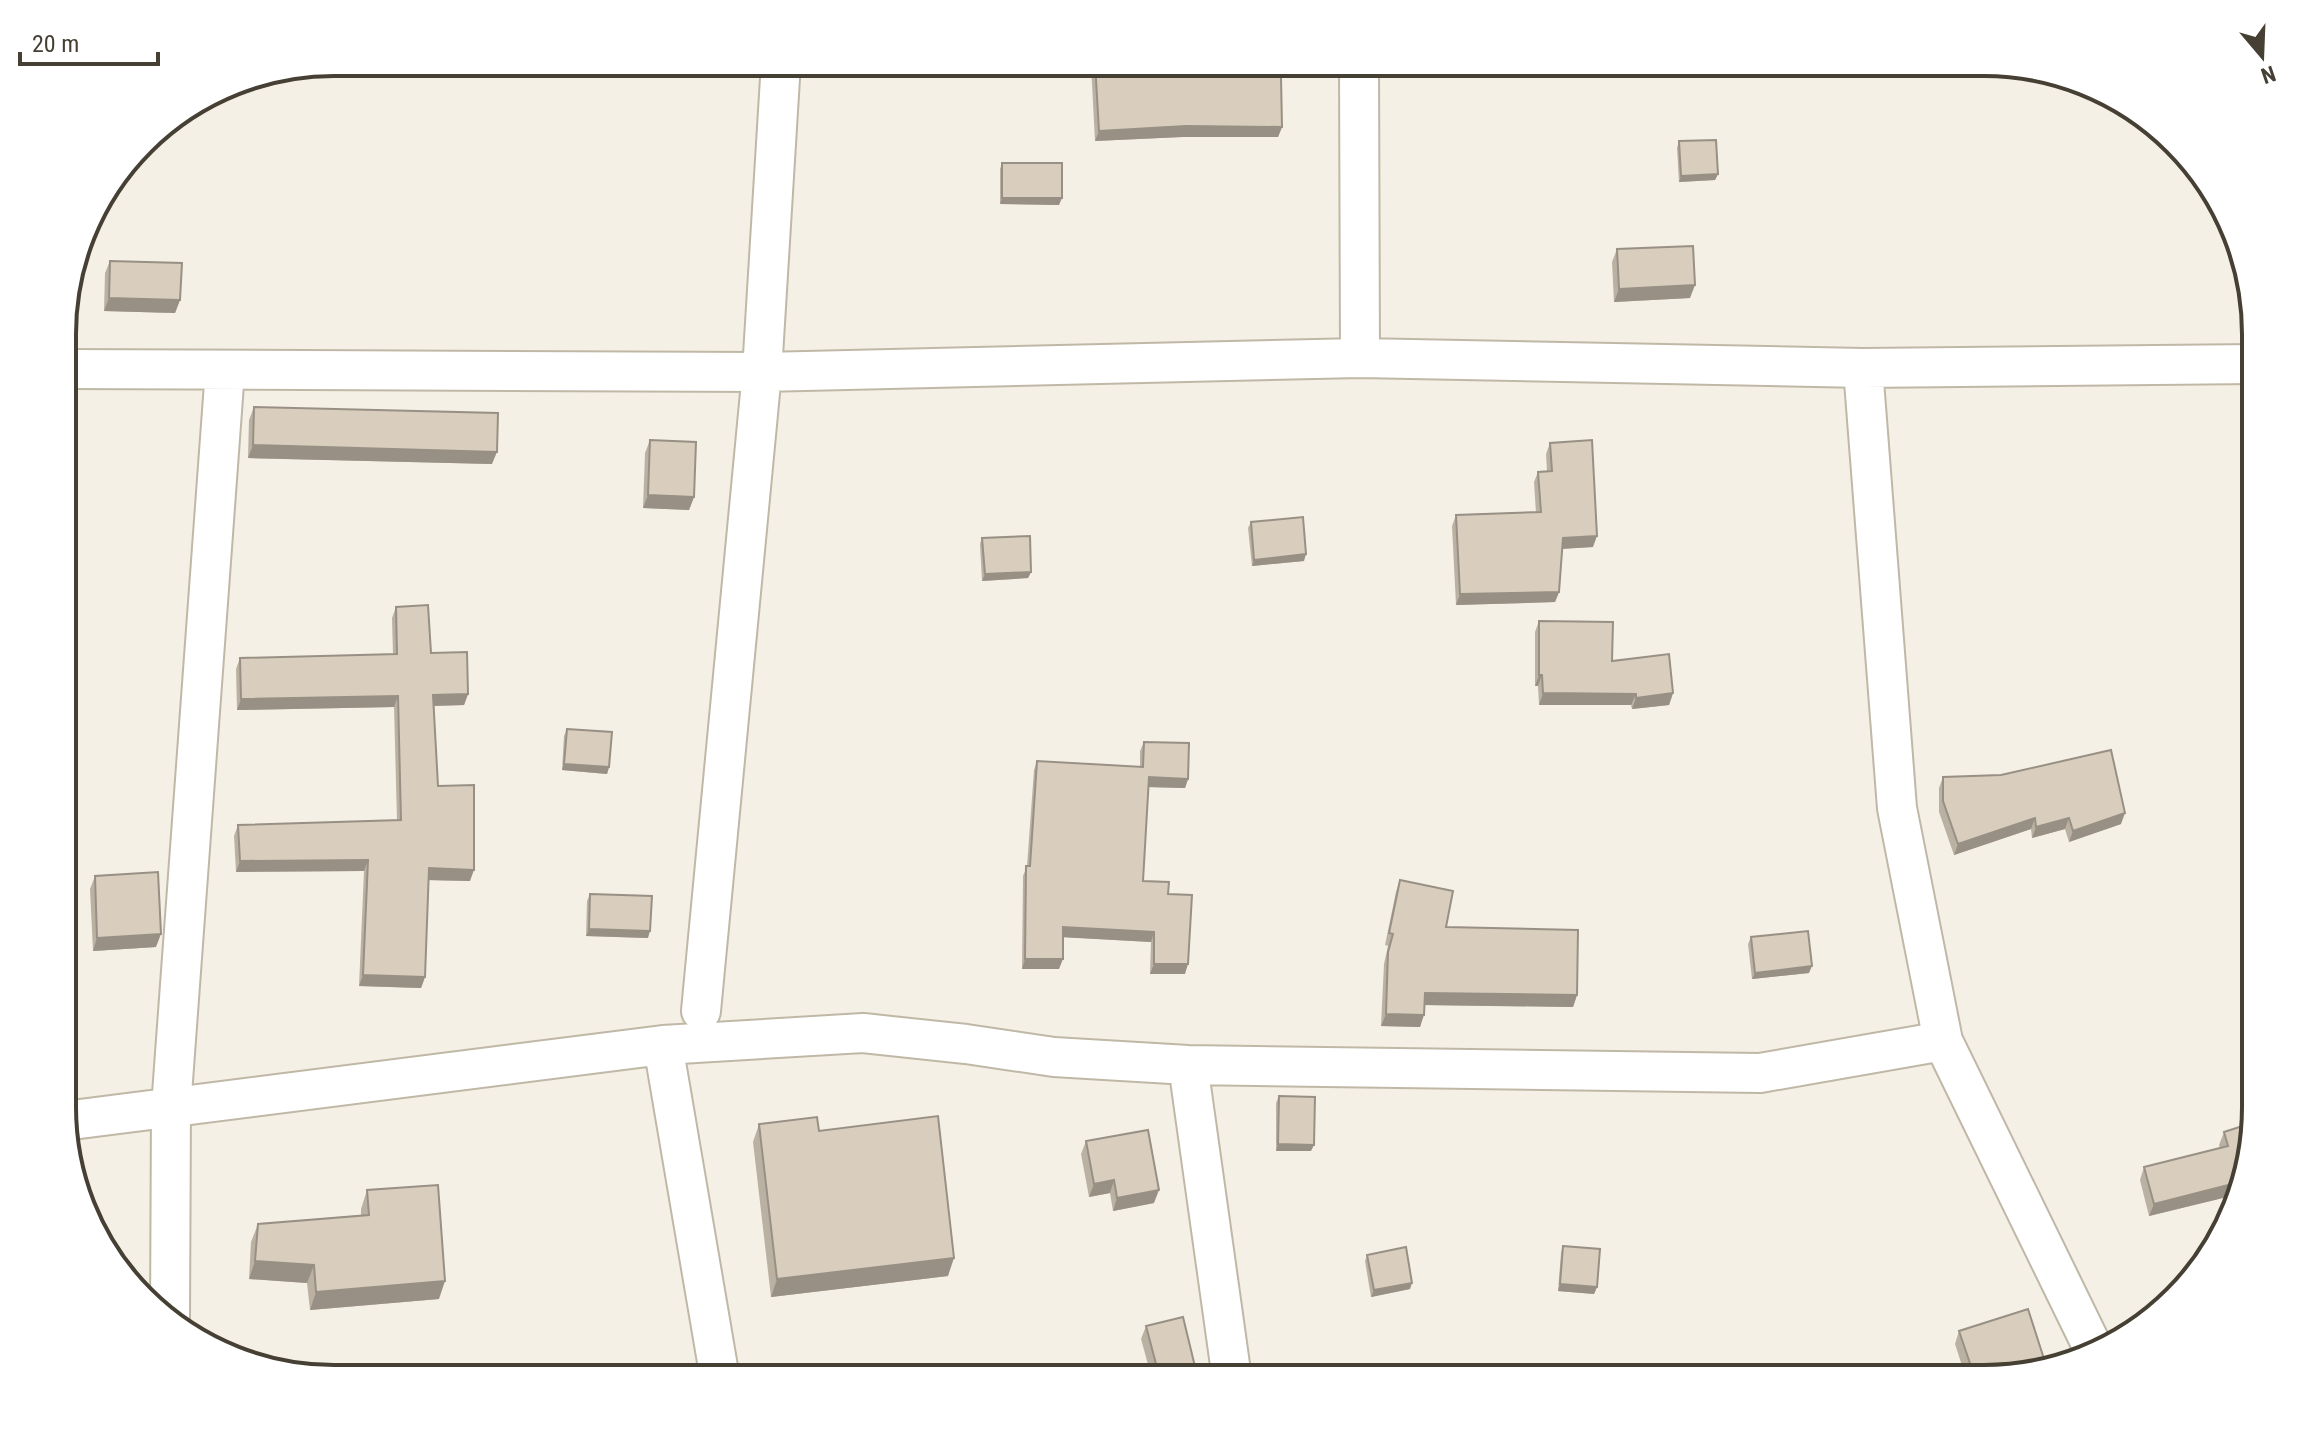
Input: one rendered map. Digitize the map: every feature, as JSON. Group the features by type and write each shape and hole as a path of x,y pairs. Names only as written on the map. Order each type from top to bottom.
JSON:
{"street":[{"path":"701,1011 762,372 780,76"},
{"path":"1359,76 1360,358"},
{"path":"76,369 762,372 1360,358 1863,368 2241,364"},
{"path":"1863,368 1897,808 1943,1041 2090,1341"},
{"path":"170,1306 171,1108 225,370"},
{"path":"77,1119 663,1045 863,1033 1054,1057 1188,1065 1760,1073 1943,1041"},
{"path":"663,1045 718,1365"},
{"path":"1188,1065 1230,1364"}],"building":[{"path":"1096,76 1281,77 1282,127 1186,126 1099,131"},
{"path":"1716,140 1718,174 1681,176 1679,141"},
{"path":"1002,163 1062,163 1062,198 1002,198"},
{"path":"1693,246 1695,285 1619,289 1617,249"},
{"path":"110,261 182,263 180,300 109,298"},
{"path":"254,407 498,413 497,452 253,445"},
{"path":"650,440 696,442 694,497 648,495"},
{"path":"1592,440 1597,536 1563,538 1559,592 1460,594 1456,515 1541,512 1538,472 1552,471 1550,443"},
{"path":"1303,517 1306,554 1254,560 1251,522"},
{"path":"1030,536 1031,572 985,574 982,538"},
{"path":"428,605 431,653 467,652 468,694 433,695 438,786 474,785 474,870 429,868 425,977 363,975 368,860 240,861 238,825 401,820 398,696 241,699 240,658 397,654 396,607"},
{"path":"1539,621 1613,622 1612,661 1669,654 1673,693 1636,698 1636,694 1543,693 1542,675 1539,675"},
{"path":"567,729 612,732 609,767 564,764"},
{"path":"1144,742 1189,743 1188,779 1149,777 1143,881 1169,882 1168,894 1192,895 1188,964 1154,964 1154,932 1063,927 1063,959 1025,959 1026,866 1030,866 1037,761 1143,767"},
{"path":"2111,750 2125,813 2073,831 2069,818 2036,827 2035,818 1958,844 1943,801 1943,777 2001,775"},
{"path":"158,872 161,934 97,938 95,876"},
{"path":"1400,880 1453,891 1446,927 1578,930 1577,995 1425,993 1424,1015 1386,1014 1388,952 1393,934 1389,933"},
{"path":"590,894 652,896 650,931 589,929"},
{"path":"1808,931 1812,966 1755,973 1751,937"},
{"path":"1279,1096 1315,1097 1314,1145 1278,1144"},
{"path":"938,1116 954,1258 777,1279 759,1124 817,1117 819,1131"},
{"path":"2241,1127 2229,1185 2154,1204 2144,1167 2228,1146 2224,1132"},
{"path":"1148,1130 1159,1190 1117,1198 1114,1180 1094,1184 1086,1141"},
{"path":"438,1185 445,1281 316,1292 314,1265 255,1261 258,1224 369,1215 367,1190"},
{"path":"1563,1246 1600,1249 1597,1287 1560,1284"},
{"path":"1406,1247 1412,1283 1374,1290 1367,1255"},
{"path":"2028,1309 2044,1357 2001,1364 1970,1364 1959,1331"},
{"path":"1183,1317 1194,1364 1156,1365 1146,1326"}]}
